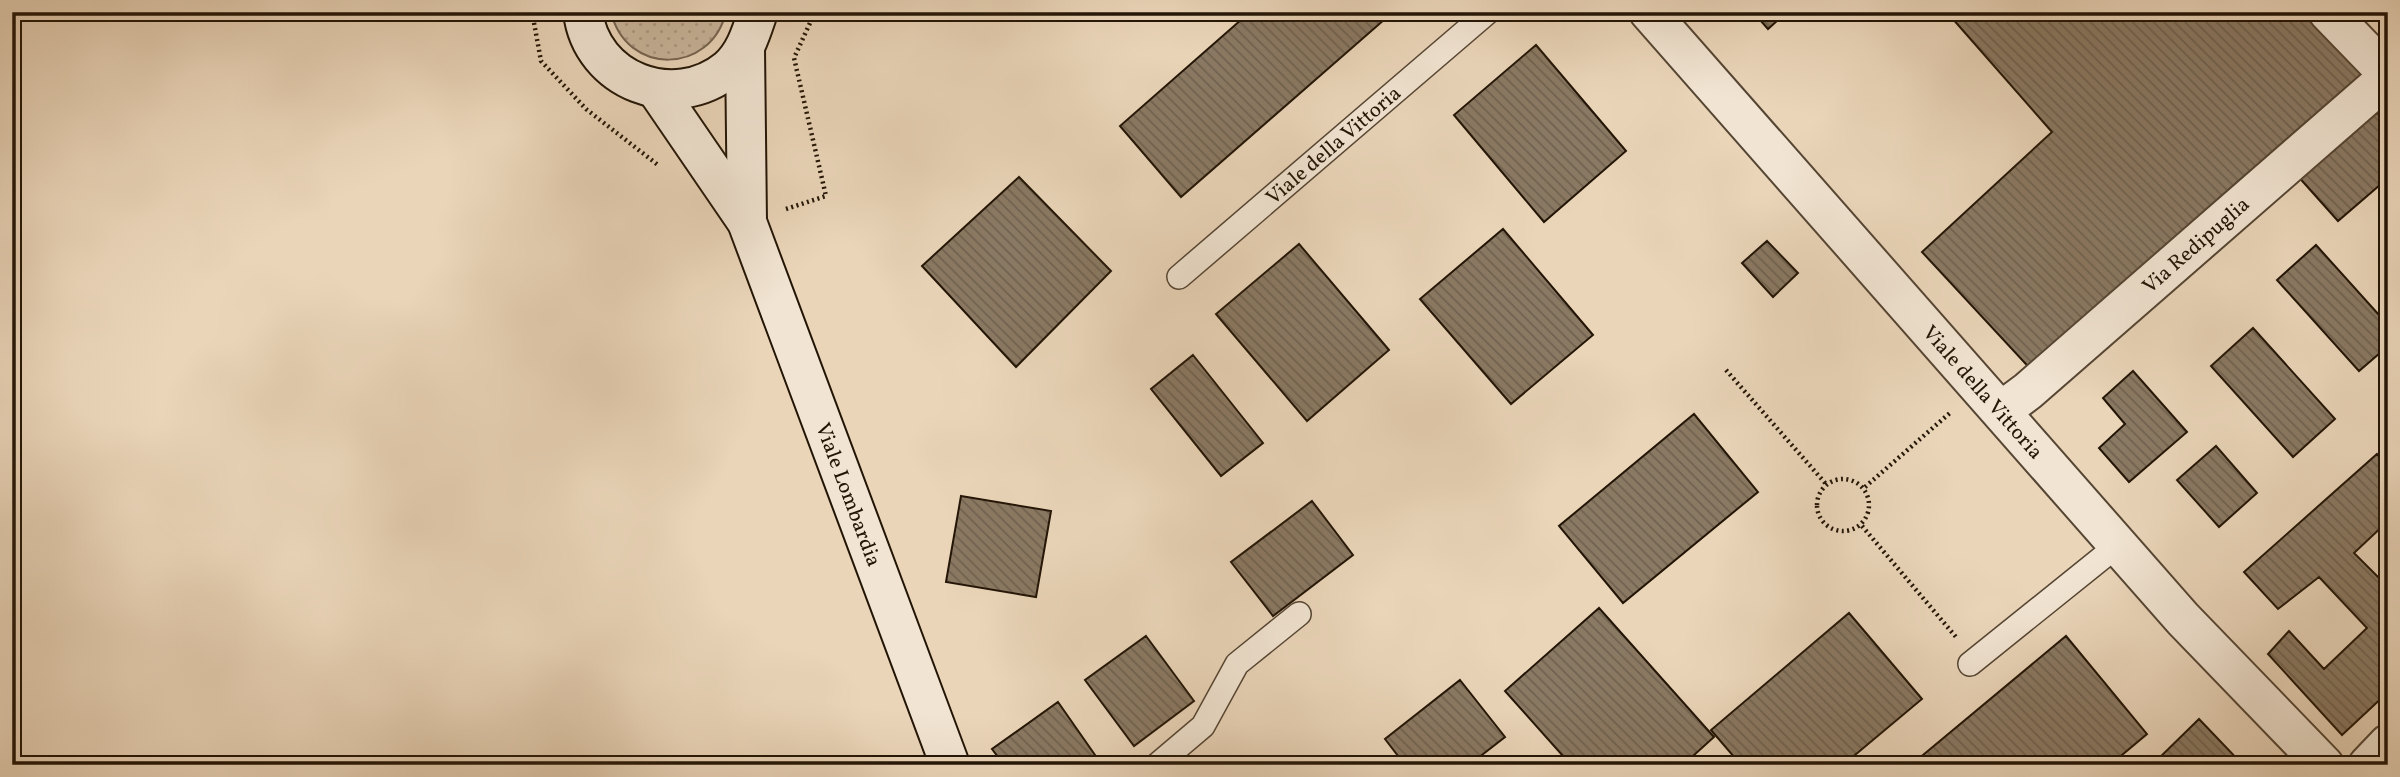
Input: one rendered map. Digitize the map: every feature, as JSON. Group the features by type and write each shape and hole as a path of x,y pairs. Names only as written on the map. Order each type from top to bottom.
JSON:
{"street":[{"path":"583,12 584,28 600,57 625,78 656,89 682,89 707,82 728,68 745,48 759,12"},
{"name":"Viale della Vittoria","path":"1649,12 2183,619 2323,764"},
{"path":"2328,12 2388,76"},
{"name":"Viale Lombardia","path":"745,48 747,222"},
{"name":"Via Redipuglia","path":"2001,411 2028,391 2388,76"},
{"name":"Viale Lombardia","path":"656,89 747,222 950,765"},
{"path":"2368,765 2388,744"}],"lane":[{"name":"Viale della Vittoria","path":"1179,277 1488,12"},
{"path":"1970,664 2118,545"},
{"path":"1157,765 1203,726 1237,664 1299,614"}],"path":[{"path":"532,12 541,61 586,109 667,172"},
{"path":"747,222 825,196 794,58 815,12"},
{"path":"1726,370 1826,484"},
{"path":"1865,487 1956,408"},
{"path":"1846,478 1865,487 1871,507 1861,526 1842,533 1823,523 1816,503 1826,484 1846,478"},
{"path":"1861,526 1958,640"}],"shaded area":[{"path":"611,12 726,12 717,33 704,48 687,57 669,60 650,57 633,48 620,33"}],"building":[{"path":"1250,12 1393,12 1181,197 1120,126"},
{"path":"1753,12 1787,12 1768,29"},
{"path":"1959,12 2328,12 2388,74 2036,375 1922,252 2052,132 1952,18"},
{"path":"1536,45 1626,151 1544,222 1454,115"},
{"path":"2372,107 2388,125 2388,178 2338,221 2296,174"},
{"path":"1019,177 1111,271 1016,367 922,266"},
{"path":"1503,229 1593,335 1511,404 1420,299"},
{"path":"1767,241 1798,273 1773,297 1742,263"},
{"path":"1299,244 1389,350 1307,421 1216,314"},
{"path":"2316,245 2388,325 2388,346 2359,371 2277,280"},
{"path":"2253,328 2335,419 2293,457 2211,366"},
{"path":"1193,355 1263,443 1221,476 1151,389"},
{"path":"2133,371 2187,432 2129,482 2099,448 2125,424 2103,398"},
{"path":"1694,414 1758,492 1623,603 1559,526"},
{"path":"2216,446 2257,493 2219,527 2177,480"},
{"path":"2377,454 2388,466 2388,521 2354,553 2388,587 2388,692 2342,735 2268,654 2289,631 2324,669 2367,628 2319,577 2278,609 2244,572"},
{"path":"961,496 1051,511 1036,597 946,582"},
{"path":"1312,501 1353,555 1273,616 1231,562"},
{"path":"1599,608 1714,737 1683,765 1571,765 1505,691"},
{"path":"1849,613 1922,699 1843,765 1741,765 1711,730"},
{"path":"1146,636 1194,701 1134,746 1085,680"},
{"path":"2066,636 2147,734 2110,765 1911,765"},
{"path":"1460,680 1505,737 1469,765 1405,765 1385,739"},
{"path":"1058,702 1102,765 1004,765 992,749"},
{"path":"2199,719 2243,765 2152,765"}]}
